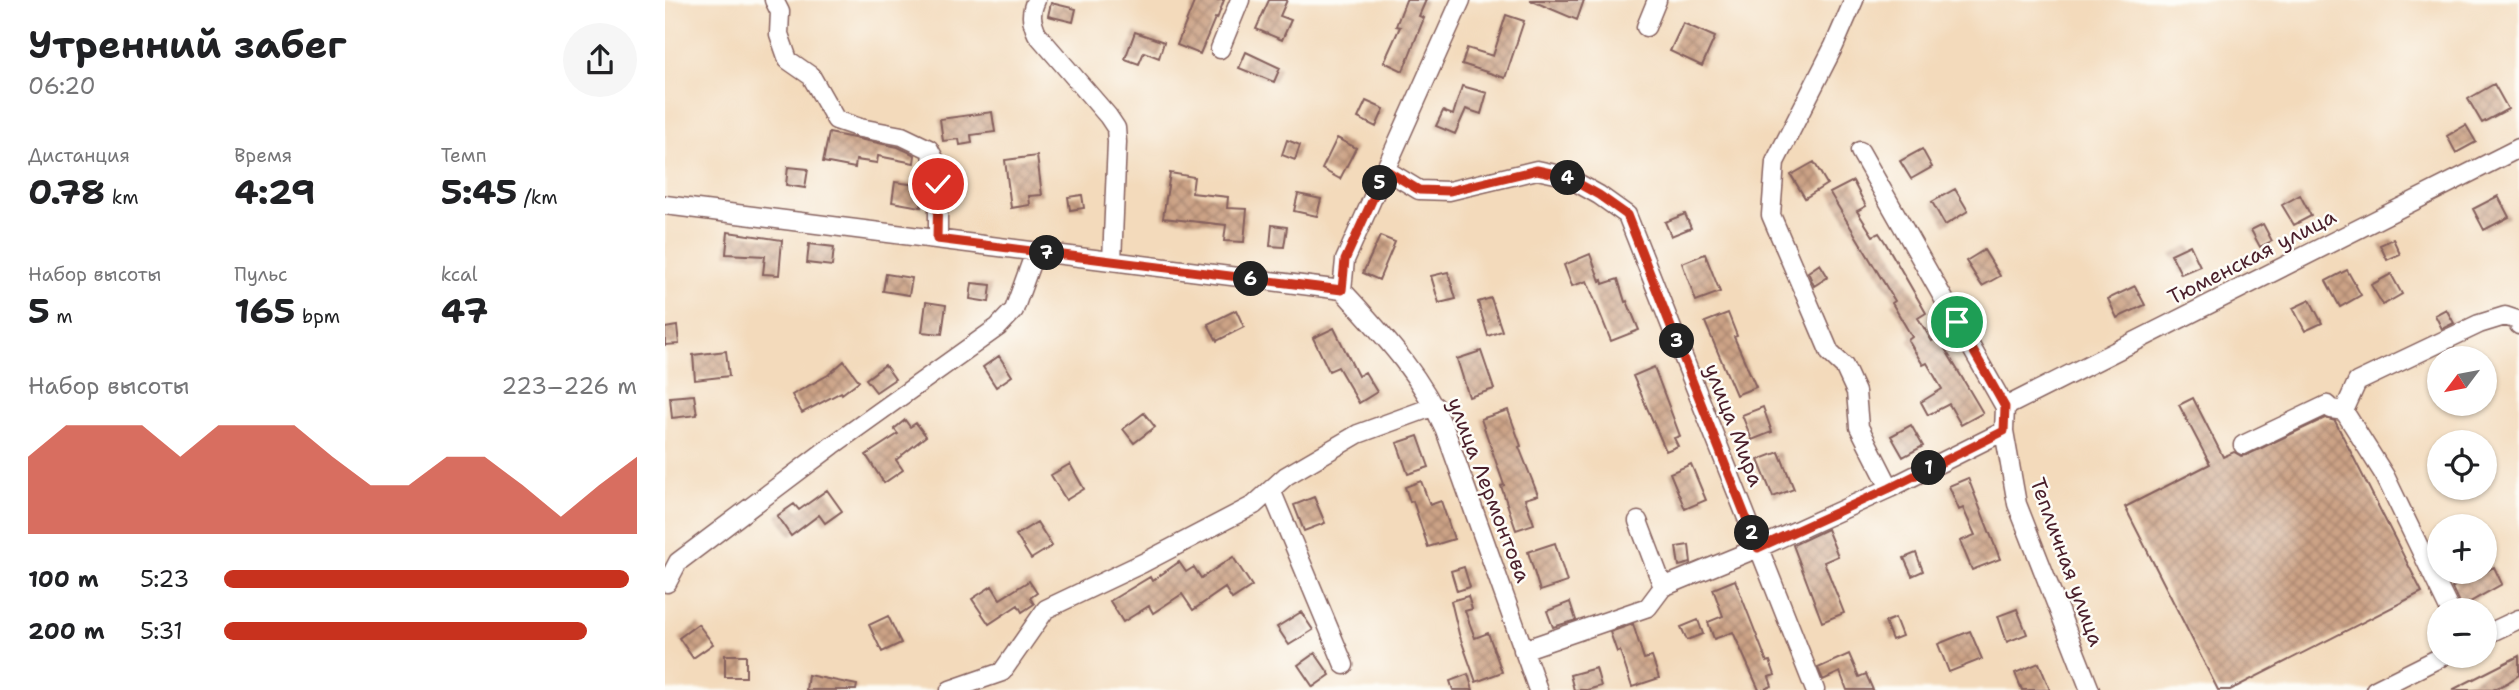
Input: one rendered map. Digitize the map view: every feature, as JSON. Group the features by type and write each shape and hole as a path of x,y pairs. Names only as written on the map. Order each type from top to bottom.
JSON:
{"street":[{"path":"774,0 780,12 779,34 788,60 811,76 836,120 860,128 902,136 929,149 938,166 937,239"},
{"path":"1036,0 1031,11 1037,34 1116,128 1112,261"},
{"path":"1220,49 1240,0"},
{"path":"665,205 1342,290 1345,260 1461,0"},
{"path":"1646,27 1657,0"},
{"path":"1854,0 1834,46 1775,162 1771,215 1830,353 1844,366 1856,393 1859,427 1890,488"},
{"name":"Тюменская улица","path":"2005,407 2519,148"},
{"path":"1860,151 2005,407"},
{"name":"улица Мира","path":"1386,170 1419,190 1449,191 1537,170 1565,176 1627,215 1815,690"},
{"path":"667,583 678,562 833,445 998,327 1014,310 1035,251"},
{"name":"улица Лермонтова","path":"1342,290 1403,358 1435,406 1538,690"},
{"path":"2344,411 2357,382 2479,324 2505,316 2517,320 2519,325"},
{"path":"2243,445 2326,405 2331,409 2344,411 2385,476 2444,598"},
{"path":"950,690 1002,672 1046,609 1143,563 1254,505 1286,476 1358,434 1435,406"},
{"name":"Тепличная улица","path":"2005,407 2004,431 2017,504 2090,690"},
{"path":"1523,650 1648,607 1663,587 1758,548 1890,488 2004,431"},
{"path":"1271,490 1344,665"},
{"path":"1638,522 1663,587"},
{"path":"2497,629 2519,619"},
{"path":"2375,690 2427,664"}],"building":[{"path":"1195,0 1224,0 1200,54 1177,45"},
{"path":"1269,0 1287,0 1280,16 1291,20 1282,40 1256,29"},
{"path":"1406,0 1426,0 1419,16 1424,18 1403,71 1384,62 1400,27 1396,26"},
{"path":"1530,0 1584,0 1577,20"},
{"path":"1051,3 1076,9 1073,22 1048,16"},
{"path":"1506,15 1524,21 1505,78 1462,64 1467,48 1493,56"},
{"path":"1683,23 1715,37 1702,66 1670,51"},
{"path":"1135,32 1164,42 1159,58 1144,52 1139,64 1125,59"},
{"path":"1246,52 1280,68 1274,82 1239,68"},
{"path":"2494,84 2508,109 2482,123 2468,99"},
{"path":"1462,86 1487,93 1481,114 1466,109 1455,134 1436,126 1443,111 1453,115"},
{"path":"1366,101 1384,109 1376,127 1358,118"},
{"path":"992,112 995,132 971,135 972,143 960,145 959,139 943,141 940,119"},
{"path":"2466,125 2476,142 2456,153 2447,136"},
{"path":"829,133 898,147 915,155 914,163 878,156 877,163 856,160 855,168 823,162"},
{"path":"1337,138 1356,148 1340,179 1322,169"},
{"path":"1287,140 1300,145 1295,160 1282,155"},
{"path":"1922,149 1932,167 1911,179 1900,161"},
{"path":"1037,156 1042,195 1029,196 1030,205 1011,208 1005,160"},
{"path":"1814,162 1827,184 1805,198 1791,175"},
{"path":"788,167 808,169 805,188 786,185"},
{"path":"1170,173 1194,177 1192,193 1228,197 1227,208 1247,209 1244,242 1224,241 1226,225 1163,218"},
{"path":"1853,181 1866,206 1857,211 1873,236 1879,233 1885,242 1926,313 1918,318 1932,341 1938,337 1983,413 1961,425 1949,404 1928,415 1921,402 1942,389 1927,363 1923,365 1908,340 1912,337 1892,303 1895,301 1830,193"},
{"path":"895,182 924,186 921,207 892,202"},
{"path":"1955,189 1968,211 1945,225 1932,202"},
{"path":"1298,194 1321,199 1317,216 1294,211"},
{"path":"1082,195 1084,208 1070,210 1068,197"},
{"path":"2300,195 2311,216 2294,225 2282,205"},
{"path":"2498,196 2509,217 2484,230 2473,209"},
{"path":"1685,214 1691,228 1671,236 1665,222"},
{"path":"2263,224 2272,241 2260,247 2251,230"},
{"path":"1272,225 1287,227 1284,247 1270,246"},
{"path":"728,232 782,240 779,275 763,274 765,256 726,254"},
{"path":"1380,236 1395,242 1379,280 1363,273"},
{"path":"2393,239 2400,254 2387,260 2380,245"},
{"path":"809,244 834,247 832,266 807,263"},
{"path":"2190,245 2200,266 2181,274 2171,254"},
{"path":"1984,250 2000,276 1982,286 1966,261"},
{"path":"1590,254 1603,284 1618,279 1625,302 1627,301 1639,330 1611,341 1587,281 1572,286 1564,265"},
{"path":"1705,254 1720,292 1696,301 1682,263"},
{"path":"1820,264 1828,277 1814,286 1808,272"},
{"path":"2347,270 2361,295 2340,307 2326,281"},
{"path":"1448,272 1456,299 1439,303 1431,276"},
{"path":"886,274 912,278 909,295 883,291"},
{"path":"2391,274 2402,294 2383,305 2371,285"},
{"path":"972,283 991,285 989,302 970,299"},
{"path":"2135,286 2145,305 2117,318 2108,299"},
{"path":"1491,298 1502,331 1488,336 1478,302"},
{"path":"2310,300 2322,323 2305,331 2293,308"},
{"path":"926,302 946,305 942,334 922,332"},
{"path":"2446,309 2454,323 2442,329 2435,315"},
{"path":"1236,310 1244,327 1217,341 1208,324"},
{"path":"1728,313 1737,336 1734,337 1756,387 1736,395 1705,322"},
{"path":"677,326 679,344 665,345 665,328"},
{"path":"1334,328 1358,376 1365,372 1377,392 1359,403 1338,367 1329,371 1313,338"},
{"path":"726,351 729,376 695,380 693,355"},
{"path":"1481,351 1494,389 1469,397 1457,359"},
{"path":"999,356 1012,376 996,387 983,367"},
{"path":"844,361 859,381 842,394 841,392 802,413 792,395 828,375"},
{"path":"885,365 895,379 876,392 866,379"},
{"path":"1654,367 1680,436 1674,438 1678,446 1666,451 1633,376"},
{"path":"694,395 697,415 672,418 670,397"},
{"path":"2193,398 2223,457 2234,452 2241,456 2247,455 2325,418 2335,421 2422,592 2230,690 2218,690 2125,507 2210,464 2179,405"},
{"path":"1763,407 1772,432 1752,440 1742,415"},
{"path":"1508,410 1538,495 1525,499 1534,524 1516,530 1481,419"},
{"path":"1144,413 1155,427 1134,443 1123,429"},
{"path":"905,420 910,427 916,423 926,436 896,460 903,470 884,483 866,455 898,434 894,429"},
{"path":"1911,425 1923,446 1903,457 1891,436"},
{"path":"1418,436 1429,467 1408,474 1397,443"},
{"path":"1779,452 1794,489 1773,497 1758,460"},
{"path":"1070,464 1084,489 1066,500 1051,475"},
{"path":"1691,464 1706,500 1685,509 1670,473"},
{"path":"1968,478 2000,559 1972,570 1960,541 1975,535 1963,508 1959,510 1949,486"},
{"path":"1421,481 1430,505 1441,501 1454,539 1428,547 1413,501 1410,502 1405,487"},
{"path":"827,490 842,511 825,523 819,515 791,536 777,516 794,504 799,510"},
{"path":"1314,497 1325,523 1304,531 1294,505"},
{"path":"1037,522 1052,546 1031,559 1016,535"},
{"path":"1827,529 1838,556 1824,562 1844,613 1822,622 1793,545"},
{"path":"1555,543 1567,582 1540,591 1528,552"},
{"path":"1689,545 1691,563 1679,566 1676,547"},
{"path":"1916,553 1923,571 1912,576 1904,558"},
{"path":"1233,557 1252,586 1232,599 1225,588 1193,610 1182,594 1153,613 1149,606 1123,622 1110,601 1150,577 1152,581 1179,562 1186,572 1194,567 1201,578"},
{"path":"1464,567 1470,587 1457,591 1451,571"},
{"path":"2497,573 2502,584 2477,598 2457,598 2452,588 2456,585 2497,584"},
{"path":"1735,580 1767,662 1770,661 1775,675 1769,677 1772,686 1762,690 1759,690 1733,632 1714,639 1708,622 1723,616 1713,589"},
{"path":"1029,581 1037,593 1030,598 1034,604 1022,612 1018,605 989,624 972,599 992,586 1000,599"},
{"path":"1468,596 1472,609 1465,611 1475,638 1488,633 1502,672 1476,682 1451,601"},
{"path":"1570,602 1576,620 1553,627 1547,611"},
{"path":"2017,609 2027,634 2007,642 1998,616"},
{"path":"1301,612 1313,630 1289,645 1277,627"},
{"path":"888,616 901,643 882,652 869,625"},
{"path":"1895,618 1902,636 1892,640 1885,622"},
{"path":"1698,620 1703,634 1687,640 1681,627"},
{"path":"698,624 713,644 693,658 679,638"},
{"path":"1633,624 1644,659 1652,657 1659,678 1632,687 1620,651 1617,652 1610,632"},
{"path":"1970,631 1982,659 1949,672 1938,644"},
{"path":"1315,653 1330,675 1313,687 1298,665"},
{"path":"1849,654 1859,677 1866,674 1873,690 1847,690 1840,672 1823,680 1818,668"},
{"path":"725,655 746,655 746,677 725,677"},
{"path":"2519,656 2519,675 2507,683 2493,690 2452,690 2497,668"},
{"path":"2039,663 2050,690 2022,690 2015,673"},
{"path":"1596,668 1601,686 1574,690 1570,675"},
{"path":"1468,674 1473,690 1453,690 1450,681"},
{"path":"808,675 857,685 856,690 806,690"}],"route":[{"path":"938,184 937,239 1342,290 1345,260 1386,170 1419,190 1449,191 1537,170 1565,176 1627,215 1758,548 1890,488 2004,431 2005,407 1957,322"}]}
